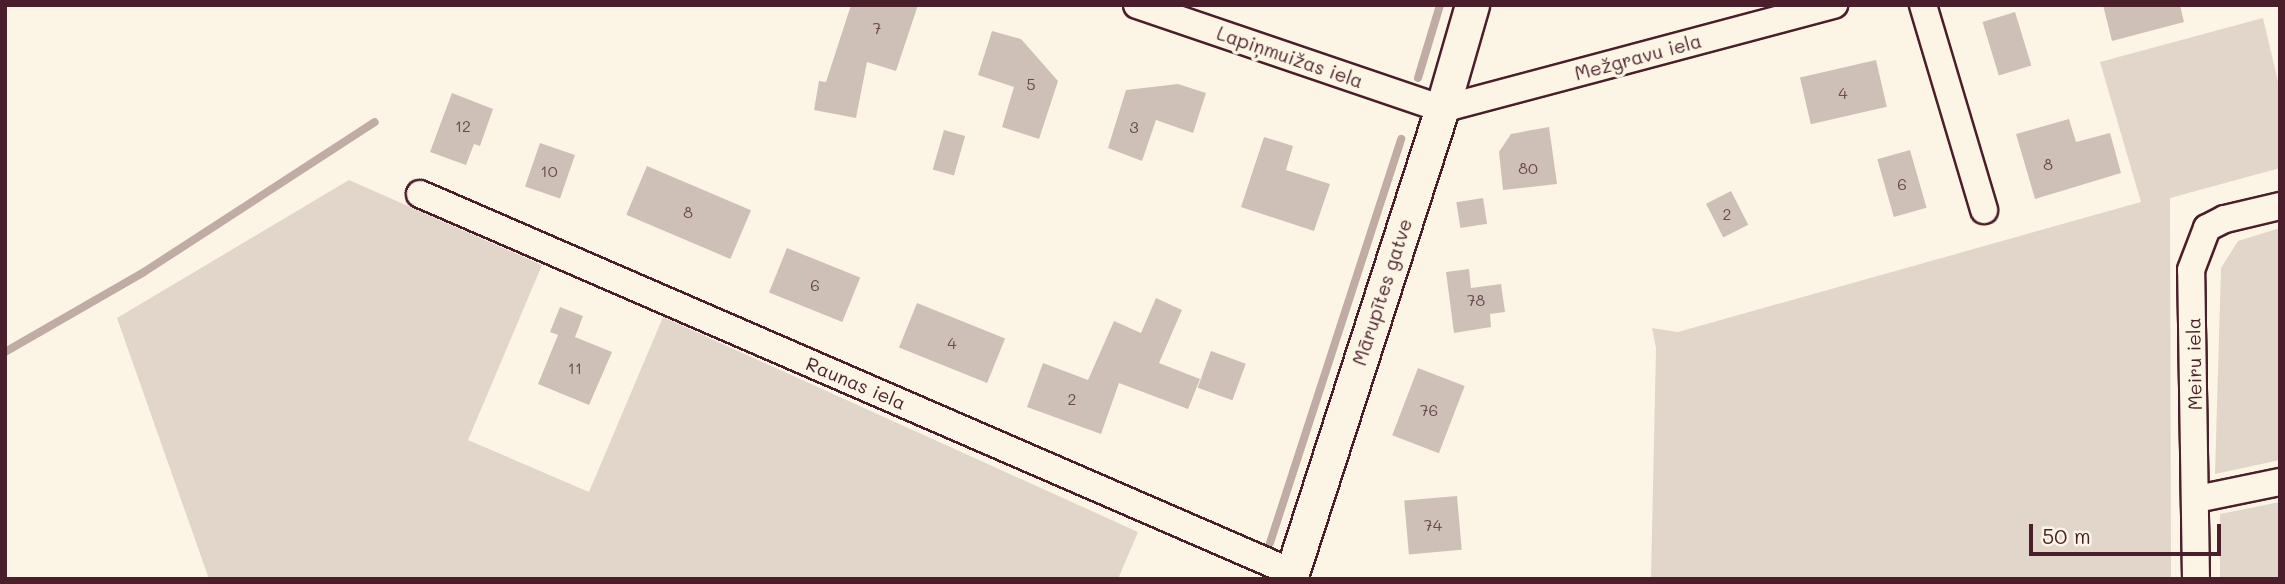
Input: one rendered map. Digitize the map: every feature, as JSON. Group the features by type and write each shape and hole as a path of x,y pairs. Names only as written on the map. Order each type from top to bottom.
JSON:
{"street":[{"name":"Lapiņmuižas iela","path":"1137,5 1442,109"},
{"name":"Mārupītes gatve","path":"1291,575 1442,109 1472,5"},
{"name":"Mežgravu iela","path":"1442,109 1834,5"},
{"path":"1923,5 1984,211"},
{"name":"Raunas iela","path":"420,194 1291,575"},
{"name":"Meiru iela","path":"2196,579 2197,499 2191,270 2207,228 2225,219 2280,206"},
{"path":"2197,499 2280,482"}],"shaded area":[{"path":"2263,18 2280,90 2280,168 2170,198 2171,579 1651,579 1656,348 1652,328 1678,332 2141,202 2100,62"},
{"path":"349,180 542,265 468,440 589,492 663,317 1138,532 1118,579 209,579 117,318"},
{"path":"2280,228 2280,460 2215,474 2221,268 2238,241"},
{"path":"2280,502 2280,579 2220,579 2220,514"}],"building":[{"path":"851,5 918,5 896,71 867,62 856,118 814,110 819,81 826,82"},
{"path":"2103,5 2180,5 2184,22 2112,41"},
{"path":"2015,12 2031,66 1999,75 1982,22"},
{"path":"992,31 1021,39 1058,81 1039,139 1002,127 1014,87 978,75"},
{"path":"1876,60 1887,107 1811,124 1800,78"},
{"path":"1178,84 1206,93 1193,133 1156,120 1142,161 1108,148 1126,90"},
{"path":"452,93 493,109 480,146 474,144 466,165 430,152"},
{"path":"2069,119 2076,142 2110,133 2121,173 2035,199 2016,134"},
{"path":"1549,127 1557,184 1503,190 1499,152 1511,134"},
{"path":"944,130 965,136 954,175 933,169"},
{"path":"1264,137 1293,146 1286,170 1330,184 1314,231 1241,207"},
{"path":"540,143 575,155 560,199 525,186"},
{"path":"1910,150 1927,208 1894,217 1877,159"},
{"path":"647,166 751,210 730,259 626,215"},
{"path":"1731,191 1748,225 1723,238 1706,204"},
{"path":"1483,198 1487,224 1460,228 1456,202"},
{"path":"787,248 860,278 842,322 769,293"},
{"path":"1469,269 1471,288 1501,284 1505,312 1490,314 1491,327 1454,333 1446,272"},
{"path":"1156,298 1182,310 1159,363 1200,379 1188,409 1119,383 1101,434 1027,407 1043,363 1088,380 1114,321 1141,333"},
{"path":"917,303 1005,339 987,383 899,348"},
{"path":"560,307 583,316 575,337 612,352 589,405 538,384 558,335 550,332"},
{"path":"1211,351 1246,364 1232,400 1198,388"},
{"path":"1418,368 1465,386 1439,453 1392,435"},
{"path":"1457,496 1462,550 1409,554 1404,501"}],"waterway":[{"path":"1418,78 1440,5"},
{"path":"5,352 144,272 375,122"},
{"path":"1270,543 1401,139"}]}
